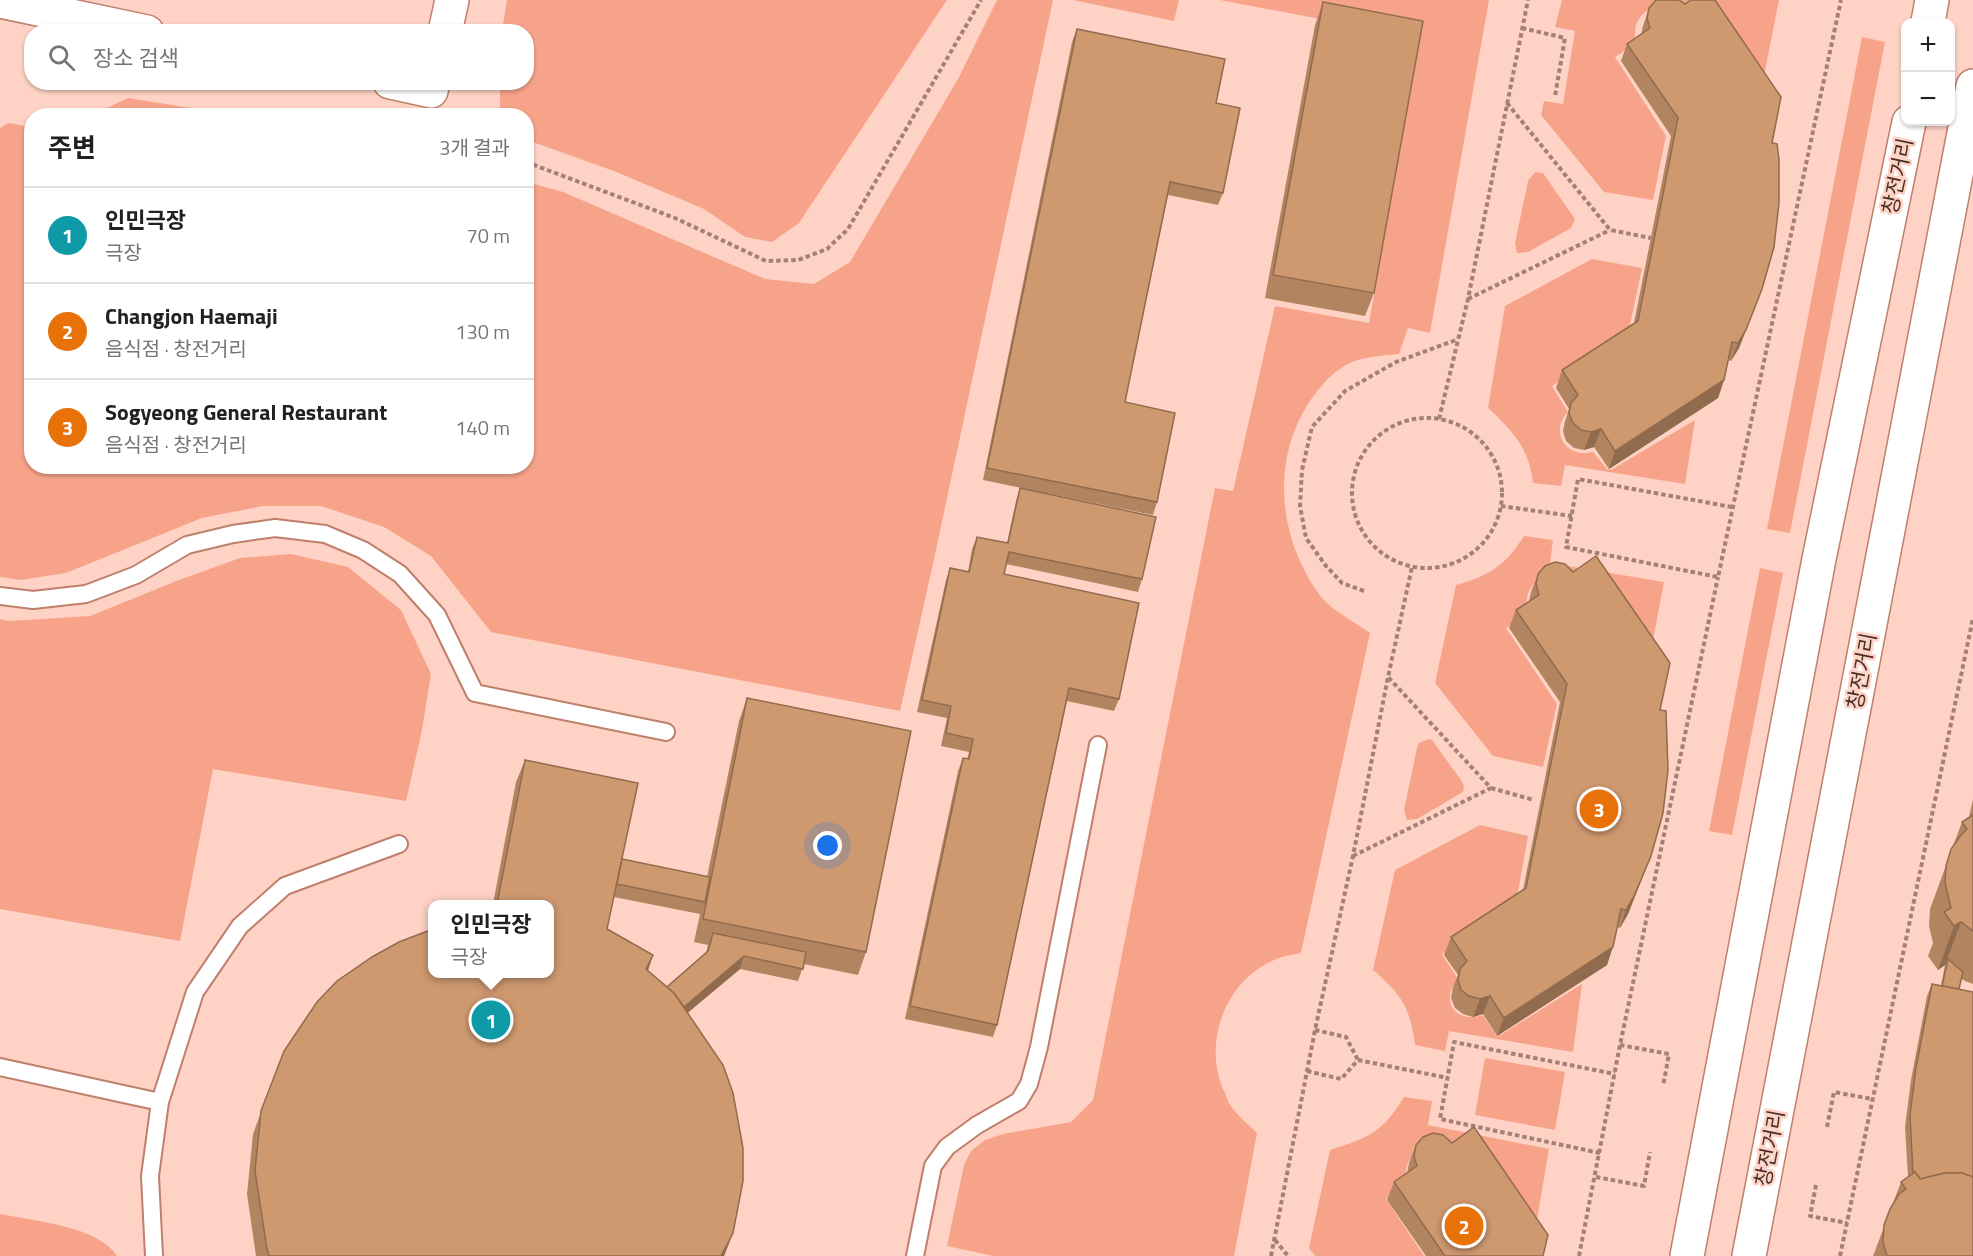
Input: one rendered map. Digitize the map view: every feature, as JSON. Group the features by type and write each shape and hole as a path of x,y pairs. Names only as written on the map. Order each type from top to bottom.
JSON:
{"main road":[{"path":"447,24 452,0"},
{"path":"1929,18 1932,0"},
{"path":"0,1 109,24"},
{"name":"창전거리","path":"1749,1256 1973,86"},
{"name":"창전거리","path":"1687,1256 1819,559 1908,126"}],"lane":[{"path":"0,596 33,600 86,594 136,575 187,545 233,534 275,528 325,534 363,550 400,574 437,615 475,693 666,732"},
{"path":"915,1256 933,1166 947,1147 977,1125 1019,1101 1029,1084 1039,1047 1098,745"},
{"path":"154,1256 150,1176 160,1102 195,992 240,926 285,886 399,844"},
{"path":"0,1067 160,1102"}],"path":[{"path":"534,165 675,218 766,261 798,260 818,253 827,249 848,229 981,0"},
{"path":"1439,419 1468,299 1528,0"},
{"path":"1580,1256 1620,1045 1841,0"},
{"path":"1522,28 1565,38 1556,96"},
{"path":"1506,102 1610,230"},
{"path":"1468,299 1610,230 1651,238"},
{"path":"1364,591 1342,583 1326,566 1306,538 1300,506 1302,470 1312,427 1345,391 1396,362 1457,340"},
{"path":"1439,419 1467,430 1488,450 1501,477 1501,506 1490,534 1470,556 1442,567 1412,567 1385,556 1364,536 1352,509 1352,480 1363,453 1384,431 1410,420 1439,419"},
{"path":"1718,577 1566,547 1578,478 1732,507"},
{"path":"1501,506 1572,516"},
{"path":"1271,1256 1315,1030 1412,567"},
{"path":"1840,1256 1973,618"},
{"path":"1388,677 1491,788 1533,800"},
{"path":"1353,856 1491,788"},
{"path":"1315,1030 1346,1037 1358,1060"},
{"path":"1600,1153 1535,1137 1440,1119 1454,1042 1615,1074"},
{"path":"1620,1045 1669,1054 1663,1086"},
{"path":"1307,1071 1341,1079 1358,1060"},
{"path":"1358,1060 1448,1078"},
{"path":"1827,1127 1834,1092 1872,1099"},
{"path":"1596,1177 1644,1186 1650,1152"},
{"path":"1816,1185 1810,1216 1846,1223"},
{"path":"1275,1239 1288,1256"}],"shaded area":[{"path":"507,0 947,0 799,223 772,242 745,237 704,209 614,171 534,142 534,108 500,108 500,90 534,90 534,24 503,24"},
{"path":"997,0 1053,0 900,711 491,632 431,556 384,527 321,506 263,506 202,518 66,573 21,580 0,577 0,128 9,123 24,126 24,474 534,474 534,184 563,192 765,279 814,284 850,262 958,79"},
{"path":"1073,0 1179,0 1174,21"},
{"path":"1220,0 1489,0 1430,333 1408,328 1399,354 1359,360 1335,373 1320,387 1308,404 1296,427 1288,451 1284,477 1285,502 1296,553 1307,576 1326,603 1370,633 1301,953 1274,960 1243,982 1231,998 1217,1033 1217,1071 1228,1102 1257,1133 1234,1256 993,1256 947,1246 964,1165 971,1151 985,1140 1003,1134 1071,1122 1093,1100 1215,488 1233,491 1275,306 1369,323 1420,38"},
{"path":"1562,0 1779,0 1762,86 1681,19 1660,8 1651,9 1643,14 1635,28 1636,43 1615,57 1666,136 1653,200 1604,192 1541,115 1544,101 1563,104 1575,31 1555,27"},
{"path":"1862,37 1885,42 1790,533 1767,529"},
{"path":"128,98 190,108 107,108"},
{"path":"1535,172 1543,173 1575,219 1571,228 1528,252 1517,253 1515,243 1528,181"},
{"path":"1592,259 1642,268 1628,335 1552,386 1568,412 1560,428 1560,435 1568,448 1575,452 1593,452 1607,469 1611,470 1695,420 1685,484 1565,465 1561,486 1533,483 1524,450 1505,424 1488,408 1505,306"},
{"path":"1524,536 1553,540 1550,563 1664,582 1650,656 1536,581 1530,589 1527,599 1530,612 1506,628 1557,704 1543,767 1493,756 1435,683 1456,585 1478,578 1496,568 1510,555"},
{"path":"291,554 348,567 401,610 431,674 422,730 406,801 213,769 180,941 0,909 0,619 9,621 90,616 240,558"},
{"path":"1760,568 1783,573 1732,835 1709,831"},
{"path":"1429,739 1461,780 1464,786 1463,792 1417,819 1407,820 1404,810 1417,748 1419,743"},
{"path":"1480,825 1528,836 1516,903 1442,954 1458,979 1450,995 1450,1002 1453,1009 1465,1016 1483,1015 1497,1037 1582,984 1573,1052 1449,1031 1445,1051 1415,1045 1403,1003 1391,987 1373,970 1395,870"},
{"path":"1485,1058 1565,1072 1555,1130 1475,1115"},
{"path":"1404,1097 1432,1101 1428,1125 1549,1149 1534,1237 1415,1153 1407,1167 1408,1183 1386,1199 1424,1256 1315,1256 1309,1248 1330,1150 1355,1142 1373,1132 1389,1118"},
{"path":"0,1214 47,1222 81,1231 108,1246 117,1256 0,1256"}],"building":[{"path":"1656,0 1679,0 1685,4 1691,0 1715,0 1781,97 1772,143 1777,144 1779,159 1779,203 1774,247 1762,289 1746,330 1738,343 1732,342 1724,380 1615,451 1601,429 1591,432 1581,430 1573,423 1569,413 1571,403 1578,395 1562,370 1638,321 1678,118 1627,44 1650,28 1647,18 1649,8"},
{"path":"1323,2 1423,21 1374,293 1273,275"},
{"path":"1077,29 1225,59 1216,103 1240,108 1223,193 1170,182 1125,402 1175,413 1157,502 987,468"},
{"path":"1020,488 1156,517 1142,579 1009,552 1004,574 1139,603 1119,699 1069,688 997,1025 910,1006 963,758 969,759 973,739 946,733 951,706 922,700 950,568 969,572 977,537 1008,543"},
{"path":"1596,556 1670,663 1660,710 1666,711 1668,770 1663,813 1651,856 1634,896 1626,910 1621,909 1613,947 1504,1018 1490,996 1480,999 1469,996 1461,990 1458,980 1460,969 1467,961 1451,937 1526,888 1567,684 1516,610 1539,595 1536,584 1538,574 1545,566 1555,562 1565,564 1573,572"},
{"path":"747,698 911,731 866,952 703,919"},
{"path":"525,760 638,783 607,929 653,955 646,969 674,993 723,1065 733,1093 743,1148 743,1181 733,1233 721,1256 269,1256 255,1171 261,1111 284,1051 317,1002 337,981 399,942 428,931 428,978 554,978 554,900 498,900"},
{"path":"1973,815 1973,931 1961,922 1954,926 1944,912 1951,908 1945,883 1946,866 1951,849 1967,829 1962,822"},
{"path":"622,859 710,877 705,902 617,884"},
{"path":"713,933 806,952 803,969 744,956 684,1007 667,987 708,951"},
{"path":"1948,959 1963,972 1959,989 1942,986"},
{"path":"1932,984 1973,992 1973,1177 1962,1173 1945,1173 1920,1179 1915,1172 1913,1173 1910,1115 1916,1068"},
{"path":"1474,1127 1548,1235 1543,1256 1445,1256 1394,1182 1417,1166 1414,1156 1416,1145 1423,1137 1433,1133 1443,1135 1452,1143"},
{"path":"1915,1172 1920,1179 1945,1173 1962,1173 1973,1177 1973,1256 1887,1256 1883,1242 1884,1225 1899,1194 1906,1189 1901,1182"}],"place":[{"name":"Sogyeong General Restaurant","path":"1599,809"},
{"name":"인민극장","path":"491,1020"},
{"name":"Changjon Haemaji","path":"1464,1226"}]}
